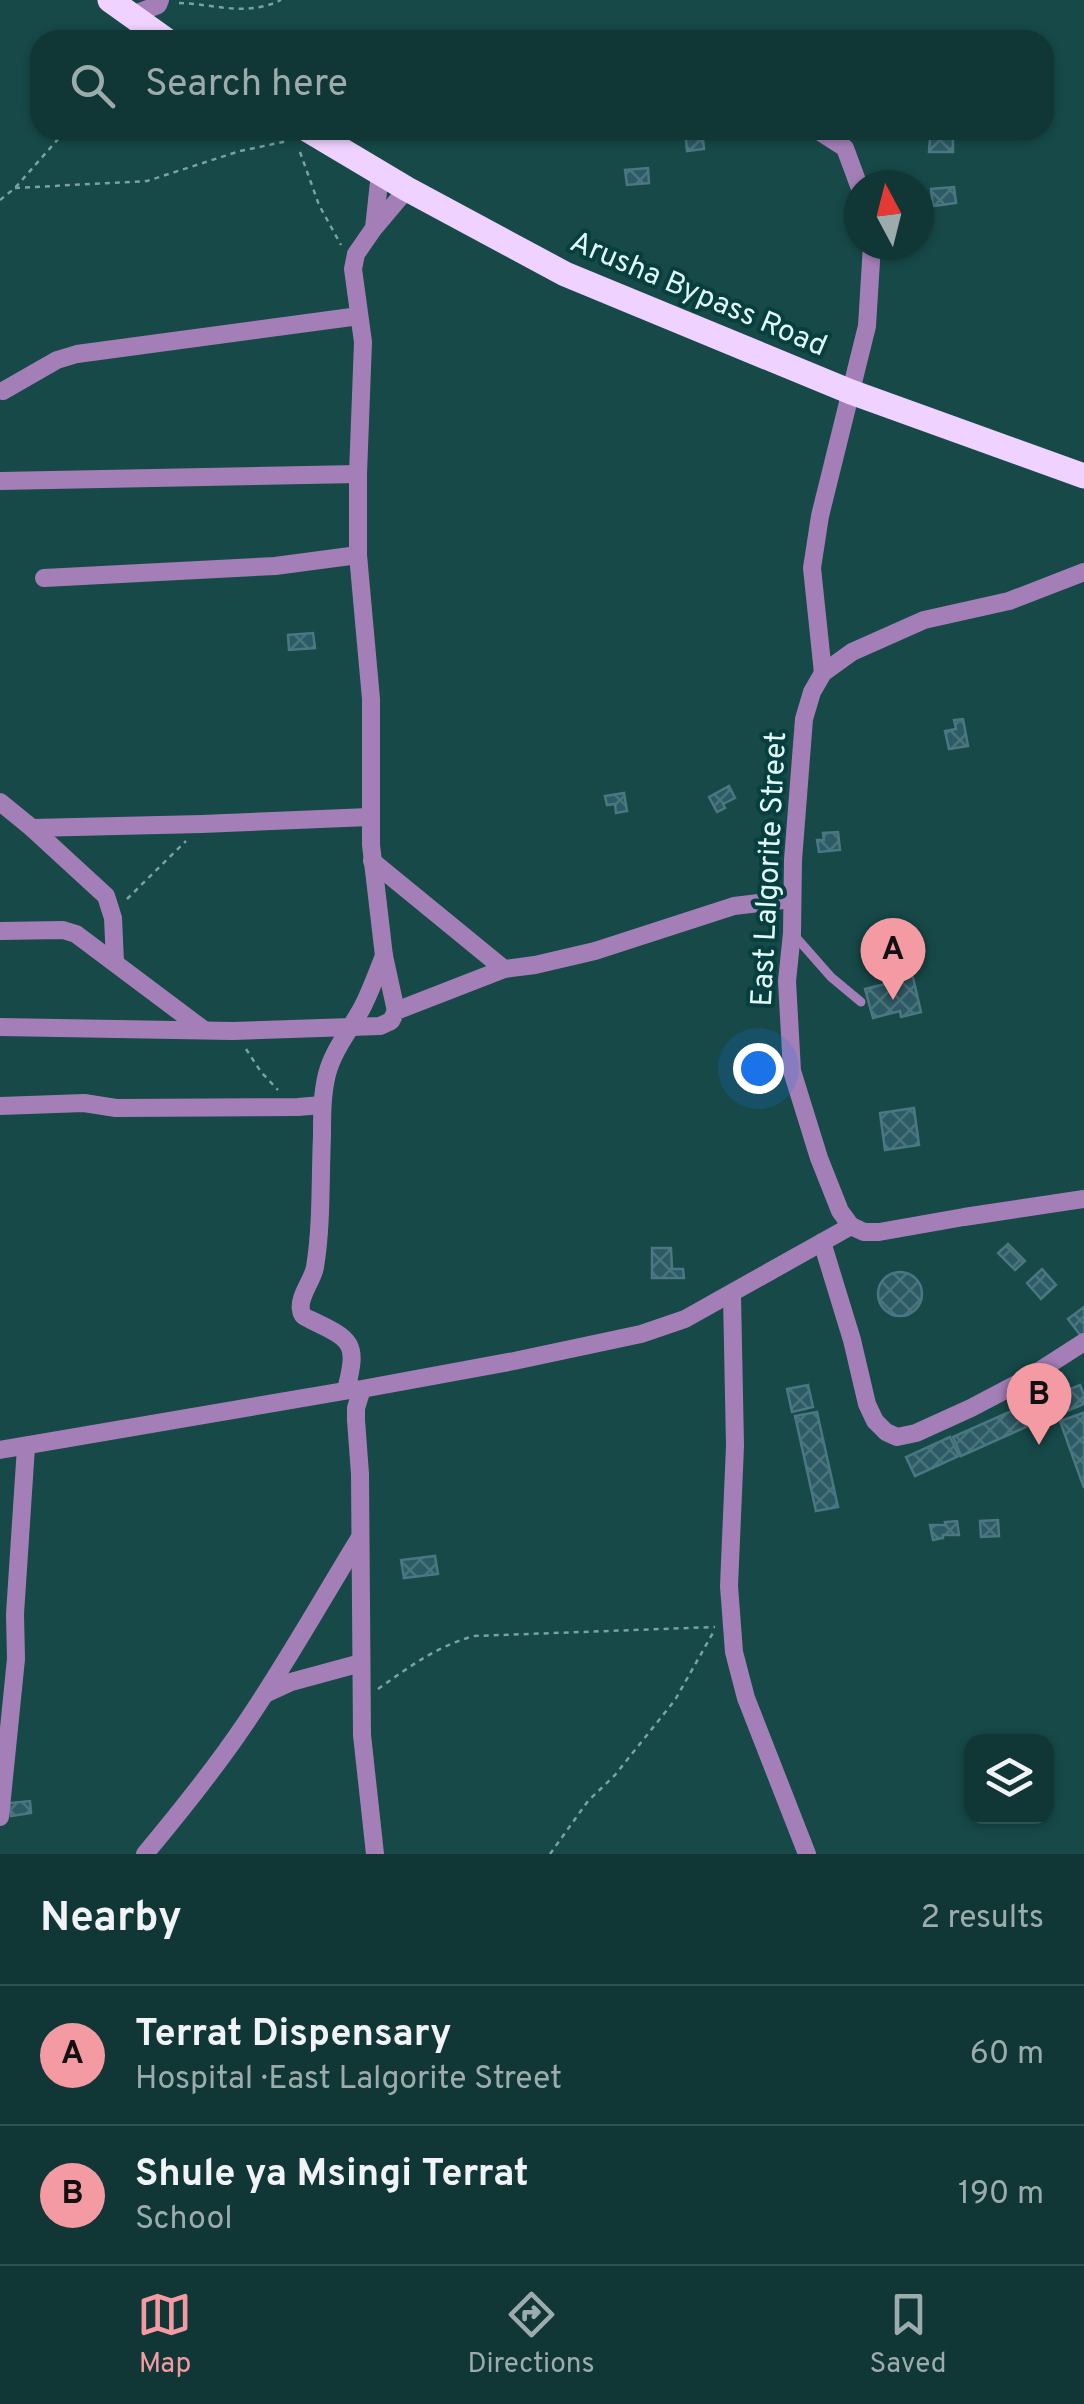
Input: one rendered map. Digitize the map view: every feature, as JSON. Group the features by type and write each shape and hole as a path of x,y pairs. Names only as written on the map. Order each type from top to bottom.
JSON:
{"main road":[{"path":"110,0 152,30"},
{"name":"Arusha Bypass Road","path":"304,140 380,174 565,274 851,392 1084,476"}],"street":[{"path":"132,15 160,2 162,30"},
{"path":"832,140 845,148 853,170"},
{"path":"374,228 380,174"},
{"path":"396,1011 384,956 369,816 371,698 358,555 363,342 353,269 363,242 407,189"},
{"path":"871,260 867,326 820,516 812,568 822,673 852,652 924,620 1009,601 1084,572"},
{"path":"3,392 56,360 77,354 359,316"},
{"path":"0,481 358,474"},
{"path":"44,578 275,566 358,555"},
{"name":"East Lalgorite Street","path":"822,673 804,718 787,981 792,1071 840,1211 851,1226"},
{"path":"0,802 106,896 115,962"},
{"path":"32,828 369,816"},
{"path":"372,861 504,969"},
{"path":"0,1027 233,1030 386,1024 396,1011 504,969 595,950 734,906 791,899"},
{"path":"76,934 94,933 112,920"},
{"path":"0,931 63,930 76,934 205,1030"},
{"path":"375,1854 362,1734 360,1474 352,1355 344,1337 304,1317 300,1308 315,1268 322,1105 327,1073 384,956"},
{"path":"0,1106 322,1105"},
{"path":"0,1450 384,1385 641,1334 685,1319 851,1226 864,1232 879,1232 1084,1199"},
{"path":"822,1242 867,1404 875,1421 898,1437 916,1434 970,1408 1028,1378 1084,1342"},
{"path":"732,1294 735,1446 729,1586 734,1652 746,1698 806,1854"},
{"path":"352,1355 384,1385"},
{"path":"0,1816 16,1660 15,1614 26,1447"},
{"path":"146,1854 265,1694 360,1539"},
{"path":"265,1694 291,1682 361,1663"}],"lane":[{"path":"792,933 861,1002"}],"path":[{"path":"160,2 242,10 280,0"},
{"path":"0,200 57,140"},
{"path":"15,188 147,181 240,151 291,140"},
{"path":"301,140 319,205 353,269"},
{"path":"112,920 202,824"},
{"path":"233,1030 261,1072 298,1108"},
{"path":"361,1701 421,1658 451,1642 474,1636 716,1627 674,1700 627,1761 588,1802 550,1854"}],"building":[{"path":"686,140 703,140 704,149 687,151"},
{"path":"930,140 953,140 953,152 929,152"},
{"path":"648,168 649,183 627,185 625,170"},
{"path":"954,187 956,203 934,206 934,189"},
{"path":"313,633 315,648 289,650 288,635"},
{"path":"963,719 968,746 949,749 945,731 956,729 954,720"},
{"path":"729,786 735,798 717,812 709,797"},
{"path":"624,793 627,811 616,813 615,804 607,805 605,796"},
{"path":"838,832 840,850 819,852 817,840 824,840 823,833"},
{"path":"912,973 921,1012 901,1017 900,1011 873,1018 865,989"},
{"path":"914,1108 919,1145 885,1150 880,1113"},
{"path":"1008,1244 1025,1261 1015,1270 998,1253"},
{"path":"652,1248 671,1248 672,1269 683,1269 684,1278 652,1278"},
{"path":"1042,1269 1056,1285 1041,1299 1027,1283"},
{"path":"900,1272 915,1279 922,1294 915,1309 900,1316 885,1309 878,1294 885,1279"},
{"path":"1084,1307 1084,1334 1081,1336 1068,1319"},
{"path":"808,1385 813,1407 792,1412 787,1389"},
{"path":"1080,1385 1084,1404 1039,1423 1032,1404"},
{"path":"1027,1404 1035,1423 961,1456 953,1437"},
{"path":"817,1412 838,1507 816,1511 795,1416"},
{"path":"1083,1413 1084,1417 1084,1488 1060,1421"},
{"path":"950,1437 959,1456 915,1476 906,1457"},
{"path":"998,1520 999,1536 981,1537 980,1521"},
{"path":"957,1521 959,1535 943,1535 933,1540 930,1525"},
{"path":"435,1556 438,1574 404,1578 401,1560"},
{"path":"30,1801 31,1813 11,1816 9,1803"}],"place":[{"name":"Terrat Dispensary","path":"893,1000"},
{"name":"Shule ya Msingi Terrat","path":"1039,1445"}]}
